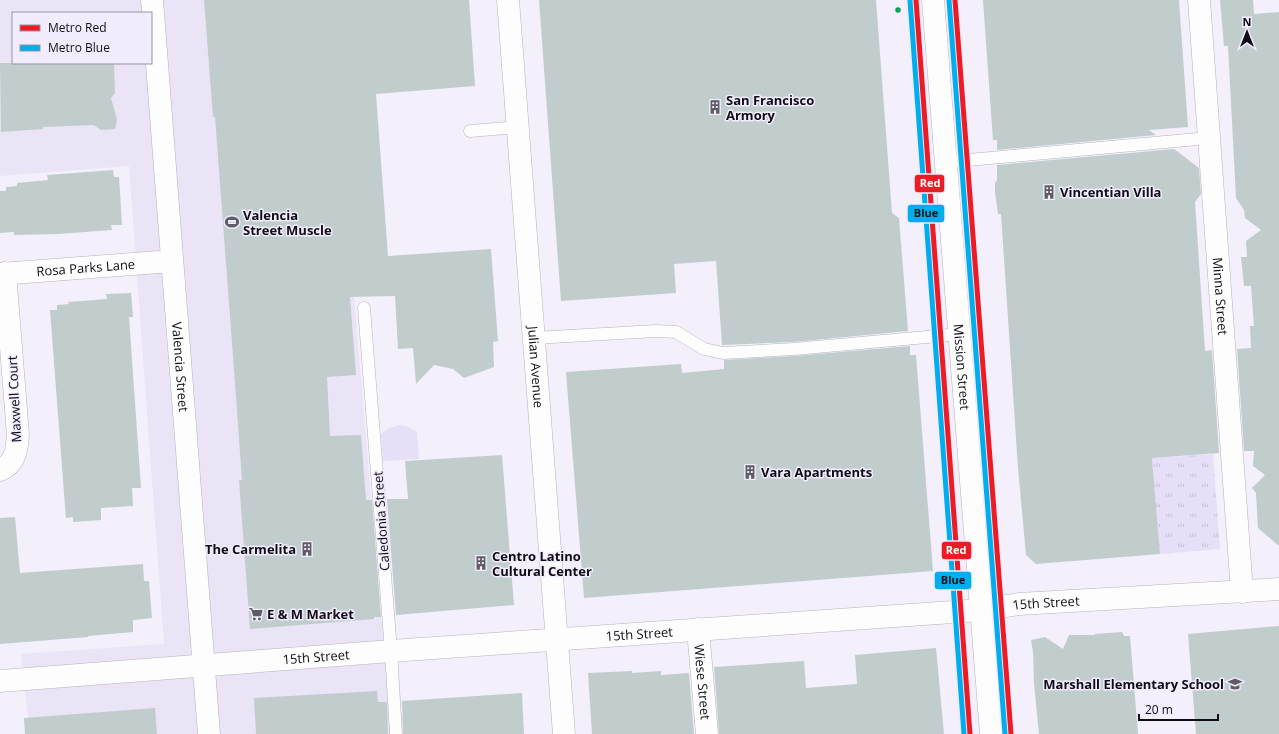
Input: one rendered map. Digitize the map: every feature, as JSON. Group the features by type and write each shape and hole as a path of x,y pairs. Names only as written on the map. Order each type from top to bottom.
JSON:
{"street":[{"name":"Valencia Street","path":"152,0 209,734"},
{"name":"Julian Avenue","path":"508,0 564,734"},
{"name":"Mission Street","path":"933,0 991,734"},
{"name":"Minna Street","path":"1199,0 1242,592"},
{"name":"Rosa Parks Lane","path":"2,273 172,261"},
{"name":"Maxwell Court","path":"0,470 7,466 15,455 18,436 2,273"},
{"name":"15th Street","path":"0,681 391,651 982,610 1019,604 1279,589"},
{"name":"Wiese Street","path":"698,629 707,734"}],"lane":[{"path":"470,131 518,127"},
{"path":"946,162 1209,138"},
{"name":"Caledonia Street","path":"364,308 391,651 396,734"},
{"path":"534,338 656,331 676,332 704,349 723,353 794,349 960,334"}],"shaded area":[{"path":"0,0 329,0 391,734 30,734 21,654 164,644 129,166 0,176"}],"green space":[{"path":"398,425 406,426 417,432 419,459 383,461 381,434 389,428"},
{"path":"1213,454 1220,549 1160,554 1152,458"}],"building":[{"path":"204,0 469,0 475,86 376,94 388,256 491,249 498,341 493,342 494,367 464,378 453,369 434,365 416,384 413,348 398,349 395,296 350,297 356,375 327,377 330,436 361,435 366,500 372,500 381,617 374,617 374,619 250,629 239,480 242,480 235,383 215,117 213,117"},
{"name":"San Francisco Armory","path":"539,0 876,0 892,213 899,218 908,331 793,342 722,345 716,261 674,264 676,293 561,301"},
{"path":"983,0 1179,0 1188,127 1149,130 1156,135 997,150 997,140 993,140"},
{"path":"1220,0 1253,0 1254,14 1279,12 1279,546 1258,528 1256,493 1252,488 1265,475 1253,466 1254,451 1244,451 1237,349 1251,348 1250,326 1254,326 1251,286 1244,286 1241,257 1247,257 1246,241 1261,230 1245,218 1244,210 1236,198 1228,46 1224,46"},
{"path":"0,63 114,64 115,93 111,98 117,120 115,129 101,130 94,125 43,127 43,129 1,132"},
{"path":"1174,149 1199,168 1201,194 1195,202 1205,351 1212,350 1219,453 1152,458 1160,554 1036,564 1026,555 1018,468 1001,214 998,214 995,192 997,165"},
{"path":"113,170 114,177 119,177 122,225 111,225 112,230 58,234 14,235 14,232 0,233 0,191 6,191 6,187 17,186 17,183 48,180 47,175"},
{"path":"131,293 133,317 129,317 141,488 132,488 133,506 101,508 101,520 73,522 73,517 66,518 50,310 57,310 57,305 69,304 68,302 107,299 106,294"},
{"name":"Vara Apartments","path":"910,346 910,355 916,355 933,571 584,598 566,372 681,364 682,373 724,369 724,360 794,356"},
{"path":"502,455 514,605 396,615 387,499 408,499 405,461"},
{"path":"15,517 20,573 143,564 144,581 149,581 152,618 133,620 133,632 0,644 0,518"},
{"name":"Marshall Elementary School","path":"1279,626 1279,734 1196,734 1188,634"},
{"path":"1122,632 1124,636 1130,636 1138,734 1039,734 1031,640 1045,637 1063,649 1069,635 1095,635"},
{"path":"936,648 944,734 719,734 714,667 804,661 806,688 857,684 855,655"},
{"path":"632,671 632,673 661,671 661,675 689,673 694,734 592,734 588,673"},
{"path":"377,691 378,702 387,702 388,734 256,734 254,698"},
{"path":"522,693 524,734 403,734 402,701"},
{"path":"155,708 157,734 25,734 24,718"}],"metro line":[{"name":"Blue","path":"910,0 964,734"},
{"name":"Red","path":"916,0 970,734"},
{"name":"Blue","path":"949,0 1005,734"},
{"name":"Red","path":"955,0 1011,734"}],"place":[{"name":"San Francisco Armory","path":"715,107"},
{"name":"Vincentian Villa","path":"1049,192"},
{"name":"Valencia Street Muscle","path":"232,222"},
{"name":"Vara Apartments","path":"750,472"},
{"name":"The Carmelita","path":"307,549"},
{"name":"Centro Latino Cultural Center","path":"481,563"},
{"name":"E & M Market","path":"256,614"},
{"name":"Marshall Elementary School","path":"1235,684"}]}
